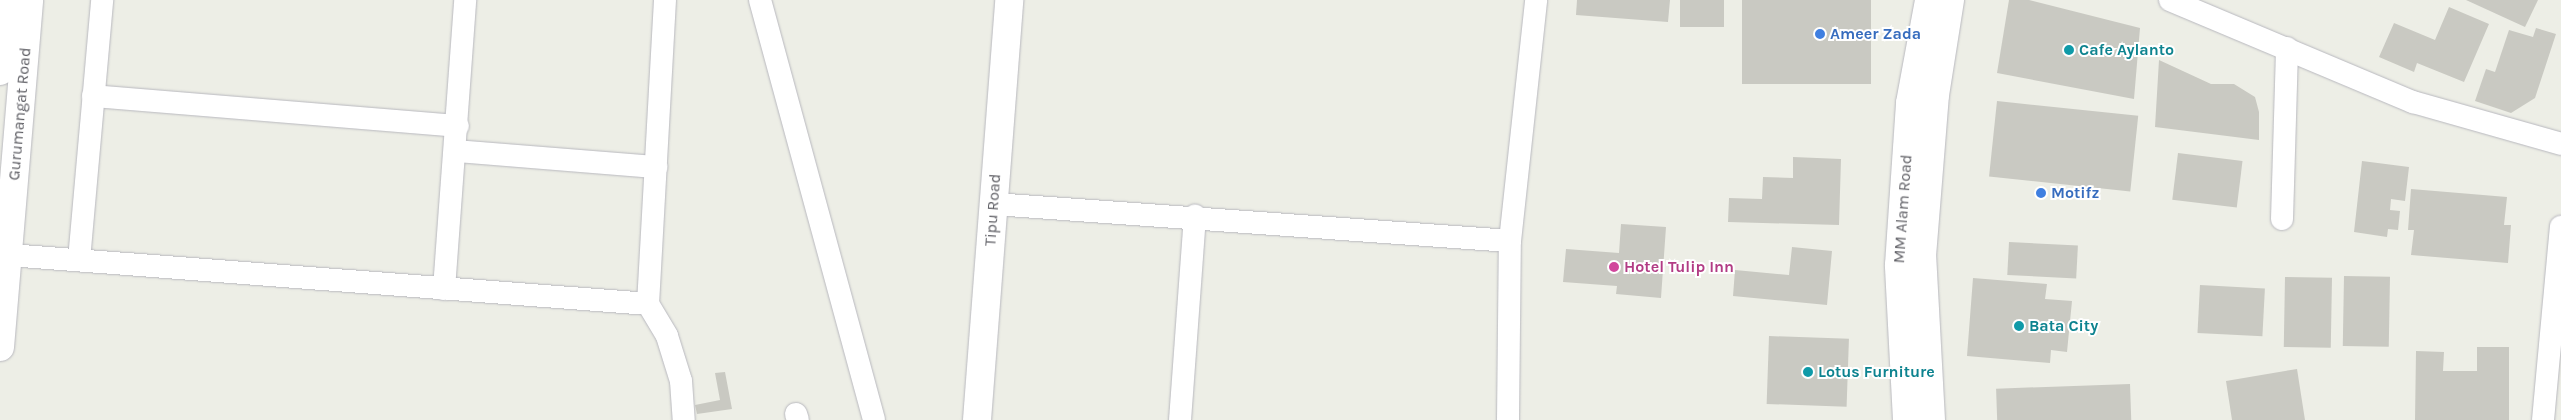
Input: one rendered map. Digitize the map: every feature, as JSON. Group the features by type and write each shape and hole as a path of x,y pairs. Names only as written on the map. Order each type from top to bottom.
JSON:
{"street":[{"name":"Gurumangat Road","path":"0,71 6,0"},
{"name":"Gurumangat Road","path":"0,347 30,0"},
{"path":"79,260 102,0"},
{"path":"444,289 458,126 465,0"},
{"path":"665,0 648,304 667,336 681,381 684,420"},
{"path":"760,0 874,420"},
{"name":"Tipu Road","path":"977,420 1009,0"},
{"path":"1508,420 1510,241 1536,0"},
{"name":"MM Alam Road","path":"1907,420 1899,266 1910,103 1929,0"},
{"name":"MM Alam Road","path":"1931,420 1922,256 1935,95 1950,0"},
{"path":"2170,0 2414,102 2561,144"},
{"path":"2282,219 2287,48"},
{"path":"93,96 458,126"},
{"path":"456,151 656,166"},
{"path":"994,204 1195,216 1510,241"},
{"path":"1180,420 1195,216"},
{"path":"2543,420 2561,227"},
{"path":"9,255 648,304"}],"building":[{"path":"1577,0 1670,0 1668,22 1576,15"},
{"path":"1680,0 1724,0 1724,27 1680,27"},
{"path":"1742,0 1871,0 1871,84 1742,84"},
{"name":"Cafe Aylanto","path":"2009,0 2029,0 2140,28 2134,99 1997,73"},
{"path":"2466,0 2538,0 2525,27"},
{"path":"2449,7 2489,24 2464,82 2417,63 2414,72 2379,57 2394,23 2435,40"},
{"path":"2536,28 2556,34 2535,98 2511,113 2475,101 2486,69 2495,72 2509,30 2533,37"},
{"path":"2159,60 2211,84 2234,84 2255,97 2259,112 2259,140 2155,127"},
{"path":"1997,101 2138,116 2130,191 1989,177"},
{"path":"2178,153 2243,161 2237,208 2172,200"},
{"path":"1793,157 1841,159 1839,225 1728,222 1729,198 1762,199 1763,177 1793,178"},
{"path":"2362,161 2409,167 2405,201 2391,199 2390,210 2400,211 2398,230 2388,229 2387,237 2354,232"},
{"path":"2411,189 2507,197 2504,225 2511,225 2508,263 2411,255 2414,230 2408,230"},
{"name":"Hotel Tulip Inn","path":"1621,224 1666,227 1661,298 1616,294 1617,286 1563,282 1566,249 1619,253"},
{"path":"2009,242 2078,246 2076,279 2007,275"},
{"path":"1792,247 1832,251 1827,305 1733,296 1735,270 1789,275"},
{"path":"2344,276 2390,277 2389,347 2343,346"},
{"path":"2285,277 2332,278 2331,348 2284,347"},
{"name":"Bata City","path":"1973,278 2047,284 2045,299 2072,301 2067,352 2051,350 2050,363 1967,356"},
{"path":"2200,285 2265,288 2262,336 2197,333"},
{"name":"Lotus Furniture","path":"1769,336 1849,339 1847,407 1767,404"},
{"path":"2477,347 2509,347 2509,420 2415,420 2416,351 2444,352 2443,371 2477,371"},
{"path":"2297,369 2305,420 2232,420 2226,381"},
{"path":"725,372 732,409 697,414 695,405 720,400 715,373"},
{"path":"2130,384 2131,420 1997,420 1996,389"}],"place":[{"name":"Ameer Zada","path":"1820,34"},
{"name":"Cafe Aylanto","path":"2069,50"},
{"name":"Motifz","path":"2041,193"},
{"name":"Hotel Tulip Inn","path":"1614,267"},
{"name":"Bata City","path":"2019,326"},
{"name":"Lotus Furniture","path":"1808,372"}]}
